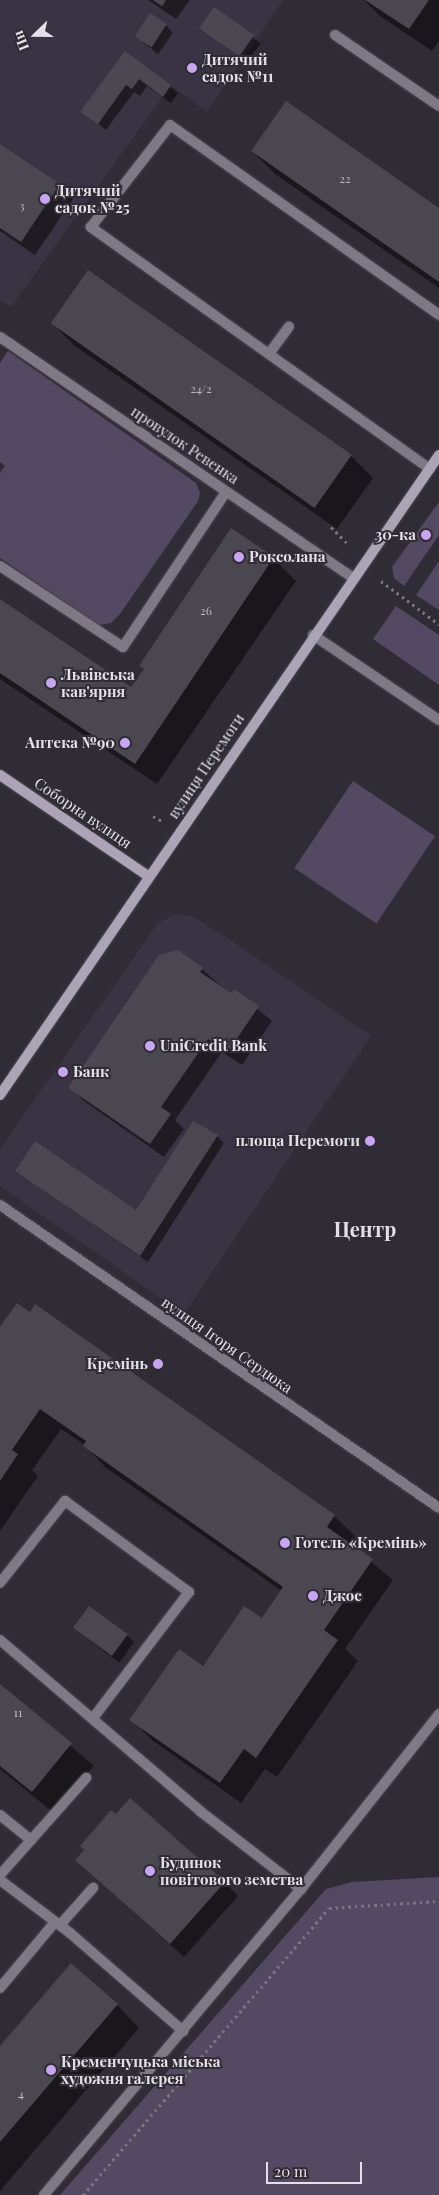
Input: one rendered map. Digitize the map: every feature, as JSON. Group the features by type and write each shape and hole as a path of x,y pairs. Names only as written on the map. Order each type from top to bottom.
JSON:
{"main road":[{"name":"вулиця Перемоги","path":"0,1095 313,635 439,456"},
{"name":"Соборна вулиця","path":"0,775 148,876"}],"street":[{"path":"335,35 439,106"},
{"path":"430,469 92,228 170,125 439,315"},
{"path":"269,354 289,326"},
{"name":"провулок Ревенка","path":"0,337 353,578"},
{"path":"0,566 123,647 226,492"},
{"path":"313,635 439,720"},
{"name":"вулиця Ігоря Сердюка","path":"0,1205 439,1508"},
{"path":"0,1583 65,1501 189,1592 92,1718"},
{"path":"0,1640 200,1811 301,1889"},
{"path":"44,2195 301,1889 439,1714"},
{"path":"0,1875 86,1778"},
{"path":"0,1815 30,1840"},
{"path":"0,1880 57,1924 183,2031"},
{"path":"0,1988 92,1888"}],"path":[{"path":"331,527 348,544"},
{"path":"382,581 439,624"},
{"path":"153,816 165,822"},
{"path":"83,2195 330,1908 439,1901"}],"shaded area":[{"name":"Дитячий садок №25","path":"0,0 283,0 207,112 171,85 11,307 0,300"},
{"path":"8,351 196,483 200,493 198,501 120,614 111,623 99,625 0,558 0,473 5,466 0,462 0,363"},
{"path":"439,502 439,535 404,586 394,578 392,567"},
{"path":"439,561 439,610 416,595"},
{"path":"396,606 439,635 439,685 373,639"},
{"path":"353,781 435,836 376,923 294,868"},
{"path":"177,914 192,916 232,941 371,1036 184,1314 0,1186 0,1149 158,923"},
{"path":"439,1877 439,2195 60,2195 326,1889 352,1882"}],"building":[{"path":"153,0 166,0 162,6"},
{"path":"365,0 429,0 409,29"},
{"path":"214,7 254,35 239,56 199,28"},
{"path":"150,13 167,24 152,47 135,36"},
{"path":"125,51 171,85 163,97 139,79 132,89 126,85 98,124 80,112"},
{"path":"286,101 439,208 439,282 251,151"},
{"path":"0,144 60,184 21,242 0,228"},
{"path":"88,270 352,455 314,508 51,323"},
{"path":"231,528 274,557 135,764 0,673 0,599 131,687 144,669 139,666"},
{"name":"UniCredit Bank","path":"178,950 203,968 200,972 231,993 234,989 259,1006 228,1052 208,1039 161,1107 171,1114 150,1144 68,1088 159,955"},
{"path":"193,1121 218,1135 140,1256 15,1171 35,1141 136,1210"},
{"name":"Готель «Кремінь»","path":"17,1303 30,1312 35,1304 335,1515 327,1527 373,1559 324,1630 338,1640 256,1758 244,1749 220,1783 129,1720 179,1649 203,1666 244,1606 262,1618 283,1587 83,1446 86,1441 40,1409 12,1450 18,1454 0,1481 0,1327"},
{"path":"89,1606 128,1634 112,1656 73,1628"},
{"path":"0,1684 72,1743 32,1792 0,1766"},
{"name":"Будинок повітового земства","path":"130,1798 225,1882 170,1944 75,1860 84,1850 80,1846 111,1810 116,1814"},
{"path":"71,1963 118,2004 0,2142 0,2046"}],"place":[{"name":"Дитячий садок №11","path":"192,68"},
{"name":"Дитячий садок №25","path":"45,199"},
{"name":"30-ка","path":"426,535"},
{"name":"Роксолана","path":"239,557"},
{"name":"Львiвська кав'ярня","path":"51,683"},
{"name":"Аптека №90","path":"125,743"},
{"name":"UniCredit Bank","path":"150,1046"},
{"name":"Банк","path":"63,1072"},
{"name":"площа Перемоги","path":"370,1141"},
{"name":"Кремінь","path":"158,1364"},
{"name":"Готель «Кремінь»","path":"285,1543"},
{"name":"Джос","path":"313,1596"},
{"name":"Будинок повітового земства","path":"150,1871"},
{"name":"Кременчуцька міська художня галерея","path":"51,2070"}],"district":[{"name":"Центр","path":"365,1228"}]}
